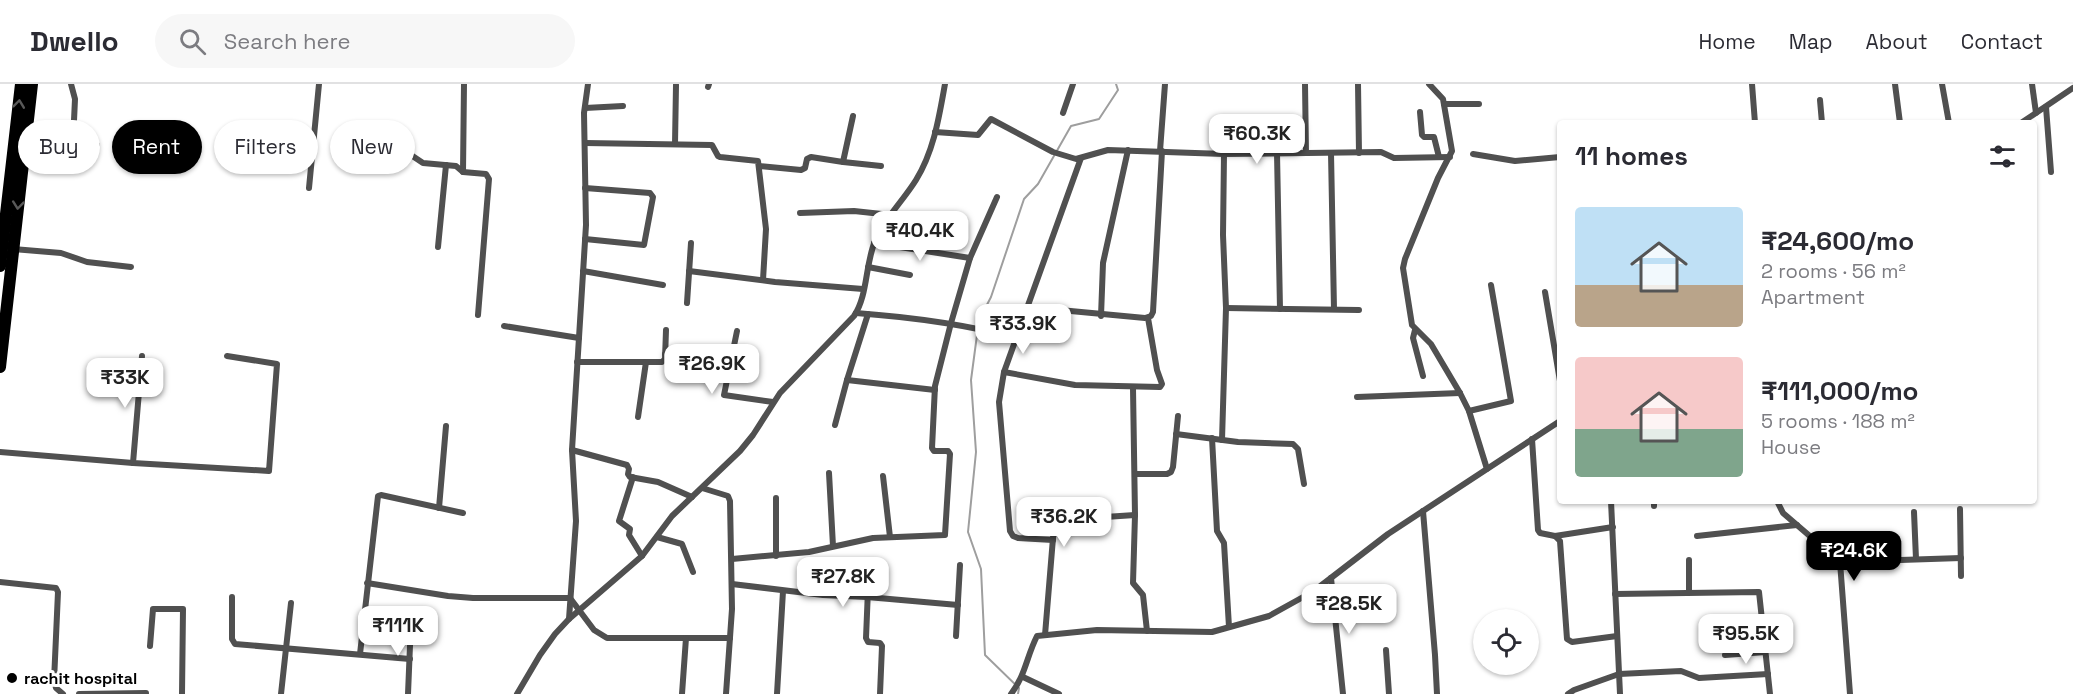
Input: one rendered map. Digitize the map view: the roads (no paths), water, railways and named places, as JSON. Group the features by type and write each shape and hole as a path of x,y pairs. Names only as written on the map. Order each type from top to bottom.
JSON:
{"highway":[{"path":"0,367 5,250 21,84"},
{"path":"28,120 32,84"},
{"path":"0,266 19,174"}],"street":[{"path":"71,84 75,99 74,120"},
{"path":"309,188 319,84"},
{"path":"463,172 464,84"},
{"path":"569,619 576,521 572,450 585,239 585,108 588,84"},
{"path":"517,694 547,645 569,619 642,556 667,522 746,443 773,402 856,313 874,243 919,174 935,132 945,84"},
{"path":"1063,113 1073,84"},
{"path":"1004,372 1075,385 1133,388 1160,387 1162,384 1157,370 1148,318 1153,312 1165,84"},
{"path":"1305,84 1306,153"},
{"path":"1358,84 1359,153"},
{"path":"1429,84 1444,104 1452,147 1450,157 1438,178 1404,264 1407,298 1412,325 1431,344 1469,411 1488,469"},
{"path":"1752,84 1755,120"},
{"path":"1895,84 1900,120"},
{"path":"1942,84 1948,120"},
{"path":"2032,84 2036,113"},
{"path":"675,144 676,85"},
{"path":"2026,120 2073,88"},
{"path":"1820,100 1822,120"},
{"path":"1444,104 1479,104"},
{"path":"585,108 623,106"},
{"path":"2046,107 2051,172"},
{"path":"1420,112 1422,135 1434,137 1439,157"},
{"path":"843,162 853,116"},
{"path":"935,132 978,135 991,119 1053,152 1066,157 1081,158 1108,150 1224,154 1383,153 1396,159 1450,157"},
{"path":"585,143 712,145 718,156 758,161 766,229 763,280"},
{"path":"1101,315 1103,263 1128,150"},
{"path":"1277,153 1280,309"},
{"path":"1331,153 1334,309"},
{"path":"1222,440 1226,308 1223,235 1224,154"},
{"path":"1473,154 1515,161 1557,157"},
{"path":"759,166 801,170 805,168 807,159 811,157 881,166"},
{"path":"415,158 423,163 456,166 463,172 484,173 489,179 478,315"},
{"path":"1053,540 1018,538 1010,531 999,402 1004,372 1081,158"},
{"path":"438,247 446,165"},
{"path":"585,188 650,193 653,197 642,247 585,239"},
{"path":"732,559 809,552 856,541 890,537 943,536 946,532 951,454 934,451 932,448 934,390 970,258 997,197"},
{"path":"800,213 854,211 891,215"},
{"path":"687,303 691,243"},
{"path":"874,243 970,258"},
{"path":"5,250 61,253 87,262 130,267"},
{"path":"868,267 910,275"},
{"path":"583,271 663,285"},
{"path":"689,271 863,289"},
{"path":"1469,411 1511,401 1491,285"},
{"path":"1545,292 1557,363"},
{"path":"1028,307 1148,318"},
{"path":"1226,308 1359,310"},
{"path":"856,313 951,323 1017,338"},
{"path":"835,425 868,314"},
{"path":"504,326 579,338"},
{"path":"577,362 662,362 665,359 666,330"},
{"path":"1415,330 1413,338 1423,376"},
{"path":"737,331 724,395 773,402"},
{"path":"665,354 730,360"},
{"path":"133,463 142,356"},
{"path":"0,452 269,471 277,364 227,356"},
{"path":"638,417 646,362"},
{"path":"847,380 934,390"},
{"path":"1133,388 1136,515 1133,583 1143,595 1147,631"},
{"path":"1357,397 1460,393"},
{"path":"1135,474 1171,472 1178,416"},
{"path":"1011,694 1022,679 1030,650 1037,636 1097,630 1212,632 1269,616 1314,591 1388,534 1557,423"},
{"path":"440,508 446,426"},
{"path":"1176,434 1222,440 1293,444 1298,449 1304,484"},
{"path":"1212,438 1217,531 1224,543 1229,627"},
{"path":"1532,439 1538,530 1543,535 1555,536 1613,526"},
{"path":"572,450 627,465 628,476 661,483 692,498"},
{"path":"829,473 833,546"},
{"path":"883,476 890,537"},
{"path":"633,477 619,520 630,529 630,536 642,556"},
{"path":"702,488 730,498 732,584 726,694"},
{"path":"360,654 378,496 463,513"},
{"path":"776,498 776,556"},
{"path":"1611,504 1620,694"},
{"path":"1778,504 1783,513 1840,562 1961,558"},
{"path":"1960,509 1961,576"},
{"path":"1423,511 1436,655 1437,694"},
{"path":"1914,512 1916,559"},
{"path":"1045,635 1054,526 1060,520 1136,515"},
{"path":"1697,536 1797,525"},
{"path":"1555,536 1560,540 1561,545 1567,639 1572,642 1617,636"},
{"path":"657,537 682,544 693,572"},
{"path":"1689,560 1689,592"},
{"path":"1840,562 1850,694"},
{"path":"956,636 960,565"},
{"path":"869,566 867,641 880,643 882,646 880,694"},
{"path":"1331,578 1342,694"},
{"path":"0,582 56,588 58,592 54,681 56,688 63,694"},
{"path":"368,583 456,597 570,598 594,630 607,639 730,638"},
{"path":"732,584 823,595 958,605"},
{"path":"777,694 783,591"},
{"path":"1615,594 1759,591 1770,694"},
{"path":"232,597 232,642 235,644 410,658"},
{"path":"281,694 291,603"},
{"path":"150,646 153,609 183,609 182,694"},
{"path":"408,694 411,621"},
{"path":"682,694 686,638"},
{"path":"1386,650 1389,694"},
{"path":"1725,655 1765,652"},
{"path":"1568,694 1619,674 1681,671 1699,678 1768,674"},
{"path":"1022,679 1059,694"},
{"path":"79,694 146,693"}],"waterway":[{"path":"1018,694 1019,688 985,655 981,569 968,532 976,452 971,380 979,320 991,297 1024,199 1038,184 1071,126 1099,119 1118,90 1116,84"}],"place":[{"name":"rachit hospital","path":"12,678"}]}
